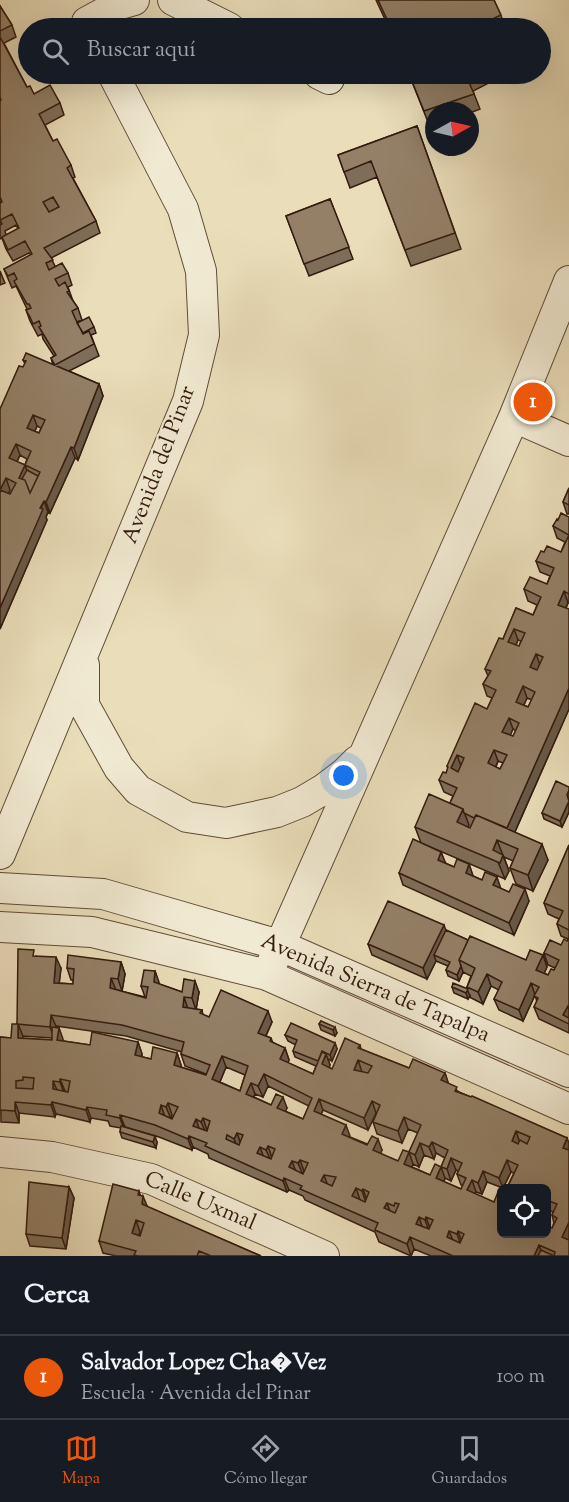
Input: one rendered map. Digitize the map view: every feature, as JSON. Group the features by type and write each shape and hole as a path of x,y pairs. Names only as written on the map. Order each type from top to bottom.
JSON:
{"street":[{"path":"84,17 134,0"},
{"path":"173,0 209,18"},
{"name":"Avenida del Pinar","path":"0,854 188,401 204,335 201,271 183,209 118,84"},
{"name":"Avenida del Pinar","path":"267,975 514,417 569,281"},
{"path":"514,417 569,441"},
{"name":"Avenida del Pinar","path":"84,653 84,705 119,768 138,790 187,817 226,823 277,812 302,802 324,789 345,773 364,753"},
{"name":"Avenida Sierra de Tapalpa","path":"0,888 103,894 279,945 569,1072"},
{"name":"Avenida Sierra de Tapalpa","path":"0,927 92,932 267,975 569,1109"},
{"name":"Calle Uxmal","path":"0,1152 52,1157 151,1179 324,1256"}],"building":[{"path":"378,0 494,0 501,15 495,18 386,18"},
{"path":"0,6 12,25 0,31"},
{"path":"0,37 18,70 18,84 30,86 34,94 50,85 60,103 39,114 53,141 57,139 71,165 67,168 96,221 44,248 53,260 46,263 49,270 62,263 68,273 55,279 59,286 65,282 69,291 67,292 78,308 72,311 75,318 83,334 89,331 94,344 55,365 51,358 56,355 39,327 41,326 39,321 33,324 26,310 31,308 14,281 17,279 14,273 8,276 4,269 32,254 25,241 8,250 2,237 19,228 12,214 0,220 0,203 2,202 0,197","holes":["53,197 59,207 49,212 43,202"]},
{"path":"413,84 470,84 474,94 450,102 425,102 425,111"},
{"path":"417,126 425,149 425,156 428,156 455,233 405,250 371,161 344,172 338,155"},
{"path":"330,199 349,247 304,264 286,216"},
{"path":"89,317 94,327 83,333 77,323"},
{"path":"26,353 99,384 74,448 71,447 46,502 44,501 40,508 43,509 0,608 0,490 0,409 19,366 23,367 26,361 23,360","holes":["33,415 45,420 39,433 27,428","16,444 31,451 25,465 9,458","25,465 40,472 30,493 25,480 19,478","6,478 16,483 10,494 0,490"]},
{"path":"27,470 38,476 30,493 25,480 22,479"},
{"path":"569,488 569,505 563,502"},
{"path":"561,513 569,517 569,535 553,526"},
{"path":"569,535 569,594 564,591 558,605 569,609 569,688 507,828 476,815 474,818 464,813 463,809 450,803 457,788 439,780 443,772 446,773 475,703 487,709 496,690 483,684 491,671 485,669 499,638 503,639 516,608 533,615 541,597 524,589 530,577 547,584 554,568 536,561 541,551 544,552 547,546 561,552","holes":["514,629 525,633 519,646 508,642","536,654 543,657 537,670 530,667","523,686 535,692 528,707 516,702","509,718 519,723 513,736 502,732","494,750 507,755 500,769 488,763","457,755 464,758 458,772 451,768"]},
{"path":"556,781 569,787 567,795 569,801 560,821 542,813"},
{"path":"429,794 463,809 457,822 470,828 476,815 542,844 528,875 510,868 518,849 497,840 493,850 503,855 500,863 415,827"},
{"path":"413,839 441,852 438,860 454,867 457,859 469,864 466,873 482,880 485,872 497,877 493,885 509,892 513,884 525,889 509,923 399,873"},
{"path":"569,845 569,930 557,924 563,911 544,903"},
{"path":"388,901 444,925 423,968 368,944"},
{"path":"446,930 468,940 459,960 461,966 457,975 446,970 450,962 434,955"},
{"path":"470,936 526,960 530,950 543,955 536,970 548,975 551,969 554,970 559,960 544,953 550,940 561,945 564,939 567,941 569,937 569,1007 563,1015 569,1018 569,1024 534,1007 538,998 534,996 539,987 531,983 519,1010 494,999 502,982 487,974 478,992 467,987 475,968 459,960"},
{"path":"18,949 34,950 33,956 56,957 54,983 73,984 74,969 67,968 68,955 121,962 118,979 111,978 110,988 146,998 148,987 141,986 144,970 155,971 154,982 182,992 184,979 195,981 192,998 184,997 183,1007 202,1010 200,1013 209,1017 221,990 268,1011 258,1033 271,1038 270,1041 285,1048 280,1059 313,1074 322,1052 326,1054 322,1064 332,1069 345,1038 360,1045 358,1048 409,1068 413,1059 445,1073 441,1080 457,1087 455,1091 472,1096 567,1138 563,1148 569,1150 569,1222 562,1237 569,1240 569,1256 554,1256 555,1252 539,1245 534,1256 453,1256 410,1237 407,1244 375,1230 378,1223 300,1189 302,1186 284,1178 283,1181 205,1146 207,1143 189,1136 188,1139 155,1125 120,1115 120,1118 106,1115 107,1110 87,1107 86,1110 52,1102 51,1105 15,1102 15,1111 0,1110 0,1037 11,1038 12,1024 17,1024","holes":["51,1015 122,1025 184,1042 181,1054 210,1065 206,1075 174,1065 177,1053 153,1047 151,1059 135,1055 138,1042 92,1032 90,1045 57,1040 59,1028 52,1027 52,1040 18,1038 18,1024 50,1027","222,1056 248,1066 240,1091 212,1079","358,1060 372,1066 368,1073 354,1070","264,1074 312,1098 303,1119 277,1108 283,1097 276,1094 271,1105 246,1094 251,1083 258,1086","23,1077 34,1078 33,1089 16,1088 16,1081 23,1080","60,1079 70,1081 68,1092 53,1089 53,1081 60,1082","319,1099 364,1118 372,1101 380,1105 373,1122 398,1131 404,1117 421,1125 409,1152 403,1150 398,1161 373,1150 378,1139 372,1136 367,1145 342,1134 346,1125 314,1111","168,1103 178,1107 172,1119 159,1113 161,1105 166,1107","203,1118 210,1121 207,1131 193,1126 196,1119 201,1122","516,1131 530,1137 527,1144 520,1140 518,1144 512,1141","237,1133 243,1135 239,1145 226,1139 227,1135 234,1139","432,1142 448,1150 441,1167 435,1164 430,1175 404,1164 409,1152 415,1155 420,1143 429,1147","268,1146 275,1149 271,1159 257,1153 260,1147 266,1150","451,1158 462,1163 457,1174 466,1178 461,1189 436,1178 441,1167 447,1169","300,1160 308,1163 303,1174 289,1167 292,1161 298,1163","324,1175 336,1177 332,1186 321,1181","356,1188 369,1192 365,1202 352,1196","387,1203 394,1206 395,1203 399,1204 395,1213 384,1208","419,1217 433,1220 429,1229 416,1224","449,1231 464,1234 460,1243 447,1237"]},
{"path":"453,983 468,989 466,993 452,987"},
{"path":"321,1021 335,1027 333,1030 319,1024"},
{"path":"291,1023 335,1043 330,1055 322,1051 318,1061 293,1051 297,1040 285,1035"},
{"path":"121,1126 155,1136 153,1142 120,1132"},
{"path":"29,1182 69,1187 62,1238 26,1234"},
{"path":"113,1184 139,1191 138,1195 143,1196 142,1204 261,1256 211,1256 199,1251 197,1256 138,1256 134,1255 136,1251 99,1241","holes":["136,1220 144,1223 140,1236 132,1233"]},
{"path":"541,1250 554,1256 538,1256"}],"place":[{"name":"Salvador Lopez Cha�Vez","path":"533,402"}]}
